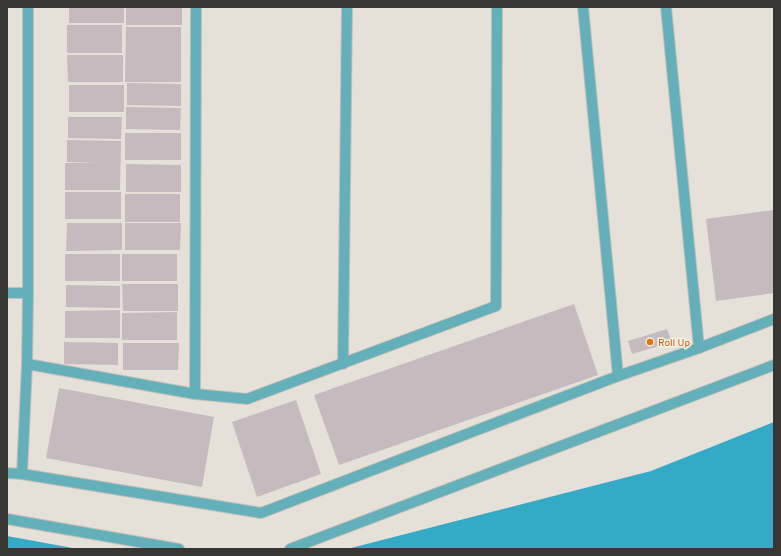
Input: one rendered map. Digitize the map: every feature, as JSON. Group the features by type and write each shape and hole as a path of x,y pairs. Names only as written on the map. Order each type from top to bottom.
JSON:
{"street":[{"path":"22,474 27,364 28,293 28,7"},
{"path":"195,394 196,7"},
{"path":"343,364 348,7"},
{"path":"27,364 195,394 247,399 496,306 497,7"},
{"path":"583,7 618,376"},
{"path":"666,7 699,348"},
{"path":"7,293 28,293"},
{"path":"7,473 22,474 260,513 618,376 699,348 774,319"},
{"path":"290,549 774,365"},
{"path":"7,519 179,549"}],"water":[{"path":"774,422 774,549 347,549 651,471"},
{"path":"7,536 78,549 7,549"}],"building":[{"path":"69,7 124,7 124,23 69,23"},
{"path":"126,7 182,7 182,25 126,25"},
{"path":"67,25 122,25 122,53 67,53"},
{"path":"126,27 181,27 181,82 125,82"},
{"path":"67,55 123,55 123,82 68,82"},
{"path":"127,83 181,84 181,106 127,105"},
{"path":"69,85 124,85 124,112 69,112"},
{"path":"126,107 181,108 180,130 126,129"},
{"path":"68,117 122,117 121,139 68,138"},
{"path":"125,133 181,133 181,160 125,160"},
{"path":"67,140 121,141 120,190 65,190 65,163 97,163 67,162"},
{"path":"126,164 181,165 181,192 126,192"},
{"path":"65,192 121,192 121,219 65,219"},
{"path":"125,194 180,194 180,222 125,222"},
{"path":"774,210 774,293 716,301 706,219"},
{"path":"67,223 122,223 122,250 66,251"},
{"path":"125,223 181,223 180,250 125,250"},
{"path":"65,254 120,254 120,281 65,281"},
{"path":"122,254 177,254 177,281 122,281"},
{"path":"122,284 178,284 178,311 123,311"},
{"path":"66,285 120,286 120,308 66,307"},
{"path":"574,304 598,375 339,465 314,395"},
{"path":"120,310 120,338 65,338 65,311"},
{"path":"177,312 177,340 122,340 122,313"},
{"name":"Roll Up","path":"667,329 672,342 632,354 628,341"},
{"path":"64,342 118,343 118,365 64,364"},
{"path":"123,343 179,343 178,370 123,370"},
{"path":"59,388 214,417 202,487 46,458"},
{"path":"296,400 321,474 257,497 232,422"}],"place":[{"name":"Roll Up","path":"650,342"}]}
